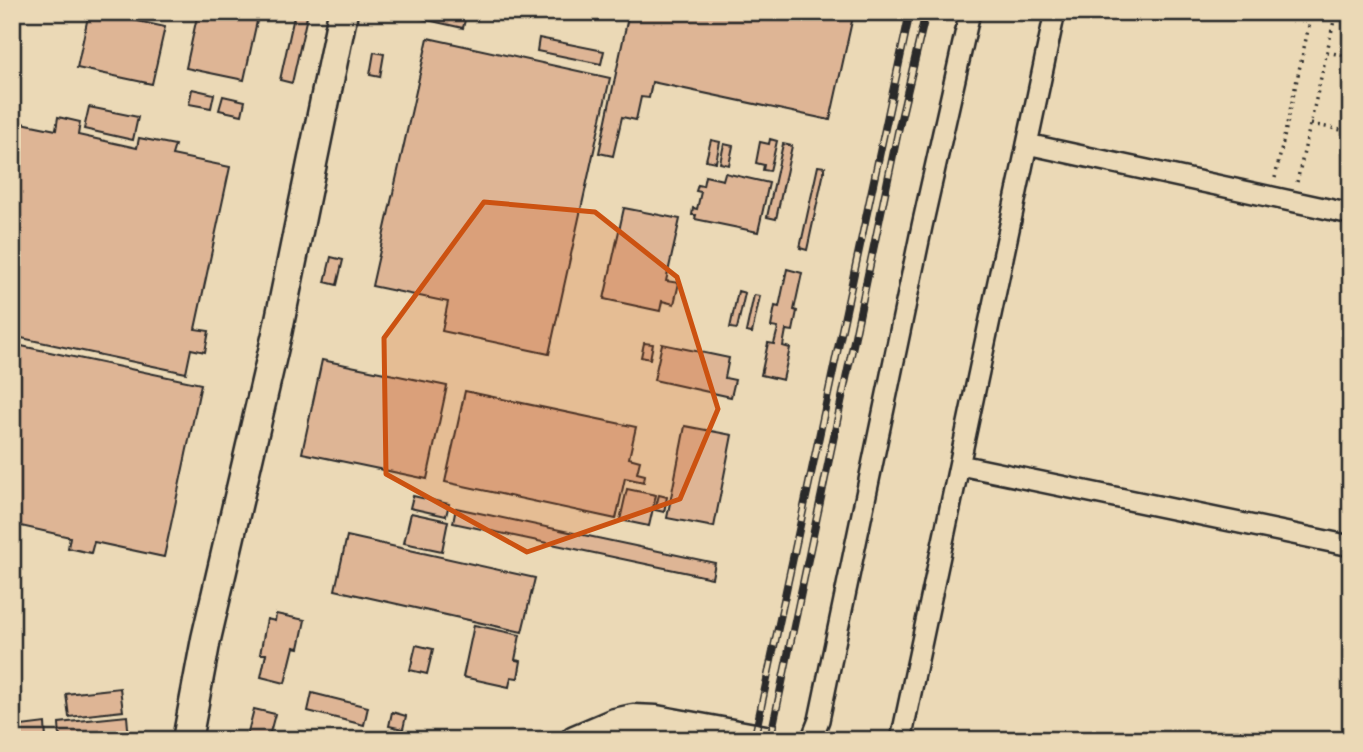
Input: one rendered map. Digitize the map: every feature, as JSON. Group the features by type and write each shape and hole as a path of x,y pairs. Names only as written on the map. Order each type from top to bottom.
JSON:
{"street":[{"path":"187,740 206,639 277,334 343,12"},
{"path":"811,740 819,720 919,239 970,12"},
{"path":"901,740 1055,12"},
{"path":"1027,144 1351,214"},
{"path":"960,465 1351,546"},
{"path":"575,740 615,723 633,719 656,719 765,740"}],"path":[{"path":"1271,197 1312,12"},
{"path":"1293,201 1336,12"},
{"path":"1327,52 1351,57"},
{"path":"1311,124 1351,132"},
{"path":"1343,740 1351,701"}],"highlighted area":[{"path":"484,202 595,212 677,277 718,409 680,499 527,552 386,474 384,338"}],"building":[{"path":"89,12 165,27 152,84 77,68"},
{"path":"198,12 259,12 244,80 186,68"},
{"path":"295,12 308,12 292,83 280,80"},
{"path":"392,12 467,12 463,28"},
{"path":"629,12 854,12 830,120 652,82 649,98 641,97 636,120 622,117 613,156 599,153"},
{"path":"428,38 610,78 549,354 442,331 448,302 372,286"},
{"path":"539,38 604,51 601,64 537,51"},
{"path":"374,52 384,54 380,77 370,75"},
{"path":"192,89 214,94 211,108 189,104"},
{"path":"223,96 245,101 242,115 219,110"},
{"path":"89,107 138,117 133,140 84,129"},
{"path":"58,117 80,122 78,135 137,148 139,138 175,145 172,155 230,167 195,329 209,331 205,352 191,349 186,373 12,336 12,121 56,130"},
{"path":"770,139 777,141 770,171 763,170 764,165 756,163 760,142 769,144"},
{"path":"711,140 720,142 716,162 706,160"},
{"path":"724,144 733,146 729,165 720,163"},
{"path":"783,144 792,146 776,219 767,217"},
{"path":"818,166 825,167 807,250 800,248"},
{"path":"725,173 769,183 758,232 695,219 696,215 692,215 693,208 697,209 701,192 696,191 698,185 703,186 705,176 723,180"},
{"path":"624,208 680,219 666,281 679,283 674,304 662,301 660,311 604,299"},
{"path":"331,257 343,260 337,285 325,282"},
{"path":"787,269 802,273 794,310 797,311 793,331 786,330 783,346 790,348 783,380 761,375 768,343 774,344 778,328 771,327 775,306 779,307"},
{"path":"738,291 745,293 737,329 730,328"},
{"path":"754,295 760,296 752,333 746,332"},
{"path":"644,343 653,344 650,359 641,357"},
{"path":"12,344 201,384 164,557 94,542 91,553 68,548 70,537 12,524"},
{"path":"662,344 729,358 725,378 735,380 731,397 654,380"},
{"path":"322,360 447,386 427,479 302,453"},
{"path":"465,391 636,427 629,458 640,461 637,473 645,475 644,482 625,478 616,519 445,482"},
{"path":"685,426 732,435 714,527 667,518"},
{"path":"627,489 656,495 649,526 620,520"},
{"path":"659,495 667,497 664,512 655,510"},
{"path":"413,496 449,504 446,516 410,508"},
{"path":"456,508 715,563 712,578 453,523"},
{"path":"411,513 448,521 442,551 404,543"},
{"path":"347,536 535,578 522,632 335,590"},
{"path":"276,614 305,620 299,648 294,647 285,683 261,677 266,654 260,654 267,619 275,621"},
{"path":"474,625 520,635 515,660 521,661 518,678 511,677 509,687 463,677"},
{"path":"416,645 433,649 427,674 410,670"},
{"path":"120,688 123,711 69,717 66,694"},
{"path":"312,693 368,707 364,725 308,711"},
{"path":"254,709 275,714 268,740 246,740"},
{"path":"392,712 406,716 403,729 389,726"},
{"path":"127,716 129,740 60,740 59,723"},
{"path":"45,723 46,740 15,740 13,727"}],"railway":[{"path":"754,740 910,12"},
{"path":"770,740 899,127 926,12"}]}
